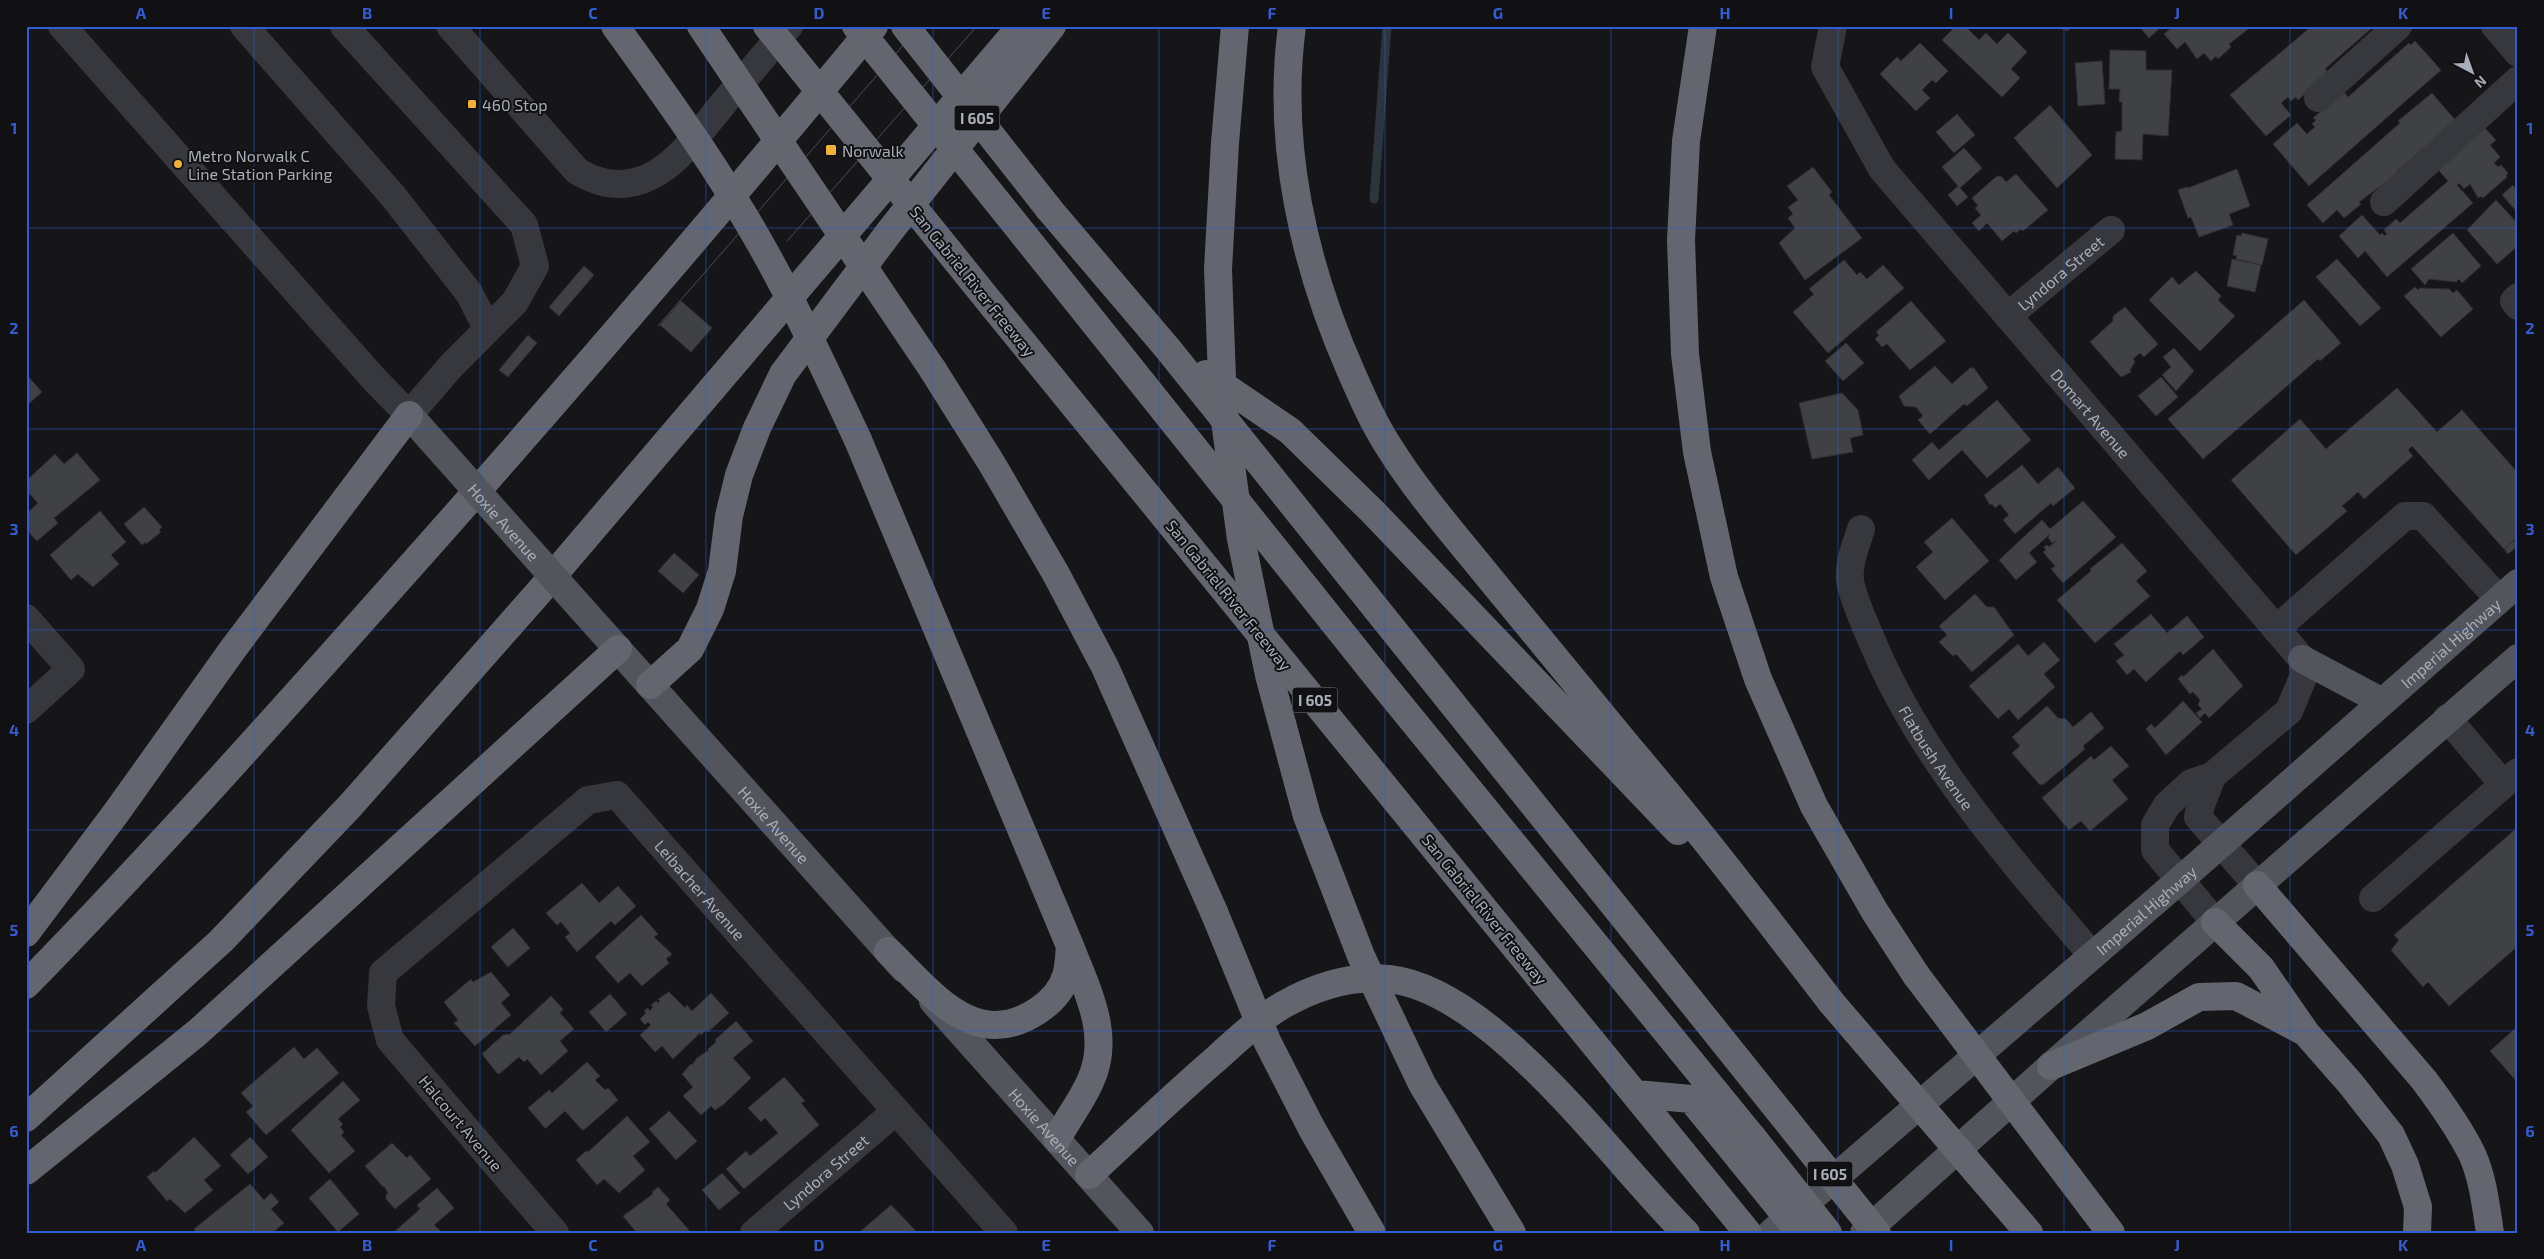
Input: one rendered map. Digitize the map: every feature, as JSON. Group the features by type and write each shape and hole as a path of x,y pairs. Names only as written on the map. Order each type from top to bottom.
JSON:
{"highway":[{"path":"615,26 684,120 743,214 799,315 858,440 1070,946 1097,1018 1099,1052 1090,1082 1057,1139"},
{"path":"701,26 933,370 992,464 1056,574 1101,659 1214,912 1267,1041 1312,1129 1372,1233"},
{"name":"San Gabriel River Freeway","path":"767,26 1748,1233"},
{"path":"856,26 1382,683 1747,1149 1800,1233"},
{"path":"26,985 116,892 279,715 520,443 756,168 874,26"},
{"name":"I 605","path":"906,26 1049,209 1168,349 1877,1233"},
{"path":"26,1118 221,941 350,806 539,592 1021,26"},
{"path":"650,685 690,648 710,609 722,571 729,516 739,476 757,428 782,374 890,231 1052,26"},
{"path":"1235,26 1224,143 1218,269 1223,406 1241,539 1269,675 1307,816 1361,956 1422,1084 1512,1233"},
{"path":"1292,26 1288,59 1289,106 1296,200 1311,264 1333,331 1366,406 1388,446 1425,499 1572,680 1697,828 1831,1002"},
{"path":"1703,26 1686,141 1681,240 1685,354 1697,452 1724,577 1758,679 1814,806 1875,912 1916,975 2111,1233"},
{"path":"1168,349 1290,431 1372,512 1685,839 1831,1002 2029,1233"},
{"path":"26,933 116,813 233,649 409,415"},
{"path":"26,1170 198,1032 618,649"},
{"path":"2257,885 2424,1080 2449,1113 2472,1156 2484,1195 2490,1233"},
{"path":"2214,922 2260,968 2306,1033 2350,1082 2391,1135 2405,1165 2418,1207 2418,1233"},
{"path":"888,951 948,1007 973,1021 995,1025 1014,1022 1034,1014 1052,998 1066,977 1070,946"},
{"path":"1089,1175 1238,1039 1282,1006 1317,989 1349,979 1390,979 1426,989 1456,1003 1495,1033 1564,1098 1666,1214 1686,1233"},
{"path":"2051,1066 2147,1026 2199,997 2236,996 2306,1033"},
{"path":"1636,1094 1691,1099 1747,1149 1828,1233"}],"main road":[{"name":"Hoxie Avenue","path":"409,415 1140,1233"},
{"name":"Imperial Highway","path":"1771,1233 2180,880 2508,591"},
{"path":"1864,1233 2214,922 2518,658"},
{"path":"2302,659 2381,701"}],"street":[{"path":"62,26 374,379 409,415 451,366 515,302 534,266 524,225 344,26"},
{"path":"244,26 393,196 469,294 487,328"},
{"path":"450,26 577,171 596,182 617,185 637,182 659,171 683,151 789,26"},
{"name":"Domart Avenue","path":"1833,26 1826,67 1882,170 2302,659"},
{"path":"2318,98 2398,26"},
{"path":"2495,26 2518,53"},
{"path":"2384,202 2518,80"},
{"name":"Lyndora Street","path":"2008,316 2111,230"},
{"path":"2518,297 2514,301 2518,306"},
{"path":"2276,629 2405,516 2423,516 2508,591"},
{"name":"Flatbush Avenue","path":"1861,529 1852,555 1850,580 1860,612 1889,682 1948,775 1998,844 2092,956"},
{"path":"26,618 71,670 26,710"},
{"path":"2214,922 2155,850 2155,825 2167,805 2191,783 2212,776 2289,711 2304,676 2302,659"},
{"path":"2373,898 2511,778 2447,718"},
{"path":"2212,776 2207,796 2199,807 2198,817 2257,885"},
{"name":"Leibacher Avenue","path":"381,1006 383,973 588,800 617,795 1004,1233"},
{"name":"Halcourt Avenue","path":"381,1006 390,1040 555,1233"},
{"name":"Lyndora Street","path":"754,1233 896,1111"}],"building":[{"path":"1956,26 1965,26 1979,40 1986,33 1997,44 2008,33 2027,52 2011,69 2020,78 2002,97 1942,40"},
{"path":"2054,26 2070,26 2068,31"},
{"path":"2139,26 2162,26 2149,38"},
{"path":"2173,26 2252,26 2229,44 2231,47 2218,59 2216,56 2211,61 2204,53 2197,59 2185,42 2177,49 2164,34"},
{"path":"2312,26 2374,26 2325,69 2329,73 2298,100 2296,97 2291,101 2288,97 2281,103 2291,115 2266,136 2230,95"},
{"path":"2415,41 2441,70 2309,186 2273,144 2297,123 2307,134 2315,127 2312,124 2316,120 2313,118 2344,92 2348,97 2409,43 2411,45"},
{"path":"1920,43 1948,71 1936,83 1932,80 1922,90 1930,98 1916,111 1880,74 1897,57 1901,61"},
{"path":"2110,50 2146,51 2146,70 2172,70 2168,136 2143,134 2142,160 2115,159 2116,132 2122,131 2122,102 2119,102 2120,89 2109,89"},
{"path":"2102,61 2105,104 2078,106 2075,63"},
{"path":"2432,93 2456,121 2396,172 2398,173 2359,202 2361,204 2344,218 2337,210 2323,223 2307,205 2400,123 2398,121"},
{"path":"2050,105 2092,155 2057,188 2014,138"},
{"path":"1957,114 1975,135 1954,153 1936,132"},
{"path":"2482,125 2496,140 2490,145 2500,157 2494,163 2498,167 2501,165 2508,173 2507,177 2483,198 2481,196 2478,198 2470,184 2464,189 2459,183 2457,185 2473,203 2387,277 2365,251 2358,258 2339,236 2362,215 2380,235 2382,233 2385,236 2387,234 2384,230 2396,219 2400,223 2448,181 2435,166"},
{"path":"1964,148 1982,168 1960,188 1968,197 1957,206 1948,195 1958,186 1942,167"},
{"path":"1813,167 1832,192 1829,195 1862,238 1805,280 1779,243 1795,228 1788,218 1793,214 1788,207 1798,200 1787,186"},
{"path":"2237,169 2250,206 2229,214 2233,225 2199,237 2191,217 2188,218 2178,190"},
{"path":"2016,174 2048,210 2023,231 2021,229 2016,233 2014,231 2002,241 1987,223 1979,231 1972,223 1981,215 1975,208 1978,206 1972,198 1997,176 2002,177 2006,182"},
{"path":"2513,185 2515,188 2518,186 2518,213 2502,195"},
{"path":"2496,200 2518,224 2518,246 2497,264 2467,230"},
{"path":"2242,233 2268,239 2262,265 2236,259 2237,256 2233,255 2237,235 2241,236"},
{"path":"2453,233 2481,266 2462,283 2459,279 2456,282 2429,279 2425,285 2411,269"},
{"path":"2232,259 2261,265 2255,292 2227,286"},
{"path":"2337,259 2381,308 2360,326 2316,277"},
{"path":"1844,260 1857,275 1860,272 1867,279 1883,265 1904,288 1828,353 1793,312 1814,294 1809,289"},
{"path":"584,266 594,275 559,316 549,307"},
{"path":"2196,271 2221,296 2218,300 2235,316 2200,351 2149,300 2172,277 2179,285"},
{"path":"2415,287 2418,290 2420,288 2449,289 2453,293 2457,290 2473,309 2441,337 2404,296"},
{"path":"2304,300 2341,343 2320,361 2318,359 2203,459 2168,419"},
{"path":"681,301 712,328 691,352 660,325"},
{"path":"1911,301 1946,341 1910,370 1887,344 1882,347 1875,339 1879,335 1876,332"},
{"path":"2125,307 2158,344 2144,357 2140,353 2133,359 2135,362 2130,370 2131,372 2121,377 2090,342 2113,321 2113,316"},
{"path":"528,335 537,343 508,377 499,370"},
{"path":"1846,343 1864,363 1843,381 1825,361"},
{"path":"2174,348 2194,371 2176,391 2162,375 2171,367 2163,357"},
{"path":"1935,366 1952,384 1970,368 1974,368 1988,388 1967,406 1964,404 1930,434 1918,420 1923,416 1916,407 1904,406 1899,396"},
{"path":"26,374 42,392 26,406"},
{"path":"2161,377 2178,397 2156,416 2138,396"},
{"path":"2397,388 2437,432 2462,410 2518,473 2518,537 2504,549 2412,446 2408,450 2413,456 2364,499 2358,492 2342,506 2347,511 2296,555 2231,480 2300,419 2326,449"},
{"path":"1842,393 1858,410 1863,435 1850,438 1853,452 1812,459 1799,403"},
{"path":"1997,400 2031,440 1987,478 1962,450 1929,480 1912,460 1932,442 1939,450"},
{"path":"77,453 100,480 54,518 58,523 37,541 26,529 26,514 38,503 26,490 26,481 55,454 64,464"},
{"path":"2022,465 2038,484 2058,467 2075,488 2053,506 2051,503 2015,534 2003,520 2009,515 2000,504 1995,508 1992,504 1990,505 1984,495"},
{"path":"2083,501 2116,537 2063,583 2051,569 2055,566 2043,552 2046,550 2044,547 2047,545 2049,547 2056,541 2052,543 2048,538 2050,534 2029,553 2037,562 2016,580 1999,560 2042,520 2050,529"},
{"path":"144,507 162,527 159,530 161,532 142,545 124,524"},
{"path":"100,511 126,542 111,555 119,564 93,587 78,574 71,580 50,555"},
{"path":"1952,518 1989,561 1945,600 1916,567 1933,552 1924,542"},
{"path":"2518,537 2518,546 2508,554 2504,549"},
{"path":"2122,543 2147,571 2136,581 2150,596 2095,643 2057,600 2091,571 2090,569"},
{"path":"674,553 699,575 683,593 658,571"},
{"path":"1975,594 1987,607 1994,607 2014,635 1972,672 1956,654 1953,656 1939,642 1947,635 1939,626"},
{"path":"2151,614 2167,633 2187,616 2204,637 2183,655 2180,651 2146,682 2134,669 2127,675 2116,661 2124,655 2114,644"},
{"path":"2044,642 2060,660 2044,674 2055,687 2018,720 2009,709 1998,719 1969,686 2018,644 2028,656"},
{"path":"2213,649 2243,686 2209,718 2205,713 2200,718 2196,713 2202,709 2198,705 2200,700 2193,692 2190,694 2178,679 2182,675 2183,677"},
{"path":"2183,701 2202,722 2166,755 2146,729 2151,724 2155,728"},
{"path":"2047,706 2058,718 2066,719 2073,727 2091,712 2104,728 2083,746 2085,749 2044,784 2040,785 2012,753 2020,746 2012,737"},
{"path":"2111,746 2129,766 2112,780 2128,799 2090,831 2081,821 2069,830 2042,798 2091,756 2094,760"},
{"path":"2518,827 2518,946 2449,1006 2428,982 2423,987 2391,950 2399,940 2394,935"},
{"path":"582,883 599,903 618,886 636,906 615,925 611,921 577,952 565,937 570,933 561,922 557,925 546,913"},
{"path":"641,915 658,934 654,937 672,954 666,959 669,963 642,986 630,973 618,983 595,957"},
{"path":"513,928 530,948 508,967 491,947"},
{"path":"491,972 510,995 501,1003 511,1015 475,1046 454,1023 458,1020 444,1002 471,979 473,982"},
{"path":"669,992 685,1008 687,1005 692,1011 711,993 729,1013 708,1032 706,1030 701,1035 700,1033 673,1059 662,1046 655,1052 640,1035 651,1025 648,1022 645,1025 640,1019 646,1013 644,1011 648,1008 650,1011 653,1007 651,1005 656,1001 658,1003 660,1001 658,999"},
{"path":"610,994 627,1014 606,1032 589,1012"},
{"path":"551,996 563,1009 560,1013 574,1029 560,1041 568,1051 541,1075 527,1059 524,1062 519,1057 499,1074 497,1073 482,1054 503,1035 510,1034"},
{"path":"736,1021 753,1041 733,1058 751,1078 724,1104 715,1110 711,1106 701,1115 683,1096 693,1087 682,1074 697,1058 709,1050 716,1042 715,1040"},
{"path":"2518,1026 2518,1083 2490,1051"},
{"path":"294,1047 304,1059 317,1048 339,1073 266,1135 246,1112 253,1106 241,1093"},
{"path":"587,1062 600,1076 595,1080 605,1090 608,1088 618,1100 585,1129 582,1130 565,1111 546,1128 544,1127 528,1108 549,1090 552,1093"},
{"path":"784,1077 805,1101 801,1103 819,1125 744,1189 726,1169 746,1151 750,1156 778,1133 765,1118 761,1122 748,1108"},
{"path":"343,1081 360,1100 338,1119 343,1124 340,1127 344,1132 341,1135 355,1151 329,1173 291,1130"},
{"path":"669,1111 697,1141 676,1160 649,1129"},
{"path":"627,1116 650,1142 633,1156 645,1170 619,1193 604,1179 597,1185 576,1160 586,1151 588,1152"},
{"path":"194,1137 221,1166 204,1180 213,1190 185,1213 170,1199 167,1201 147,1177 154,1171 155,1173"},
{"path":"250,1137 268,1157 248,1174 230,1155"},
{"path":"392,1143 407,1158 410,1155 431,1179 395,1209 386,1199 388,1193 384,1186 365,1166"},
{"path":"722,1173 740,1193 719,1210 702,1190"},
{"path":"330,1179 359,1214 338,1232 309,1198"},
{"path":"250,1184 264,1200 271,1193 279,1202 271,1209 284,1223 272,1233 197,1233 194,1229"},
{"path":"658,1187 670,1200 666,1204 689,1230 685,1233 637,1233 623,1216 653,1194 652,1192"},
{"path":"437,1188 454,1208 434,1225 443,1233 393,1233 420,1209 417,1205"},
{"path":"891,1205 918,1233 857,1233 862,1230"}],"waterway":[{"path":"1374,199 1387,26"}],"tram line":[{"path":"658,326 920,26"},
{"path":"787,241 977,26"}],"place":[{"name":"460 Stop","path":"472,104"},
{"name":"Norwalk","path":"831,150"},
{"name":"Metro Norwalk C Line Station Parking","path":"178,164"}]}
